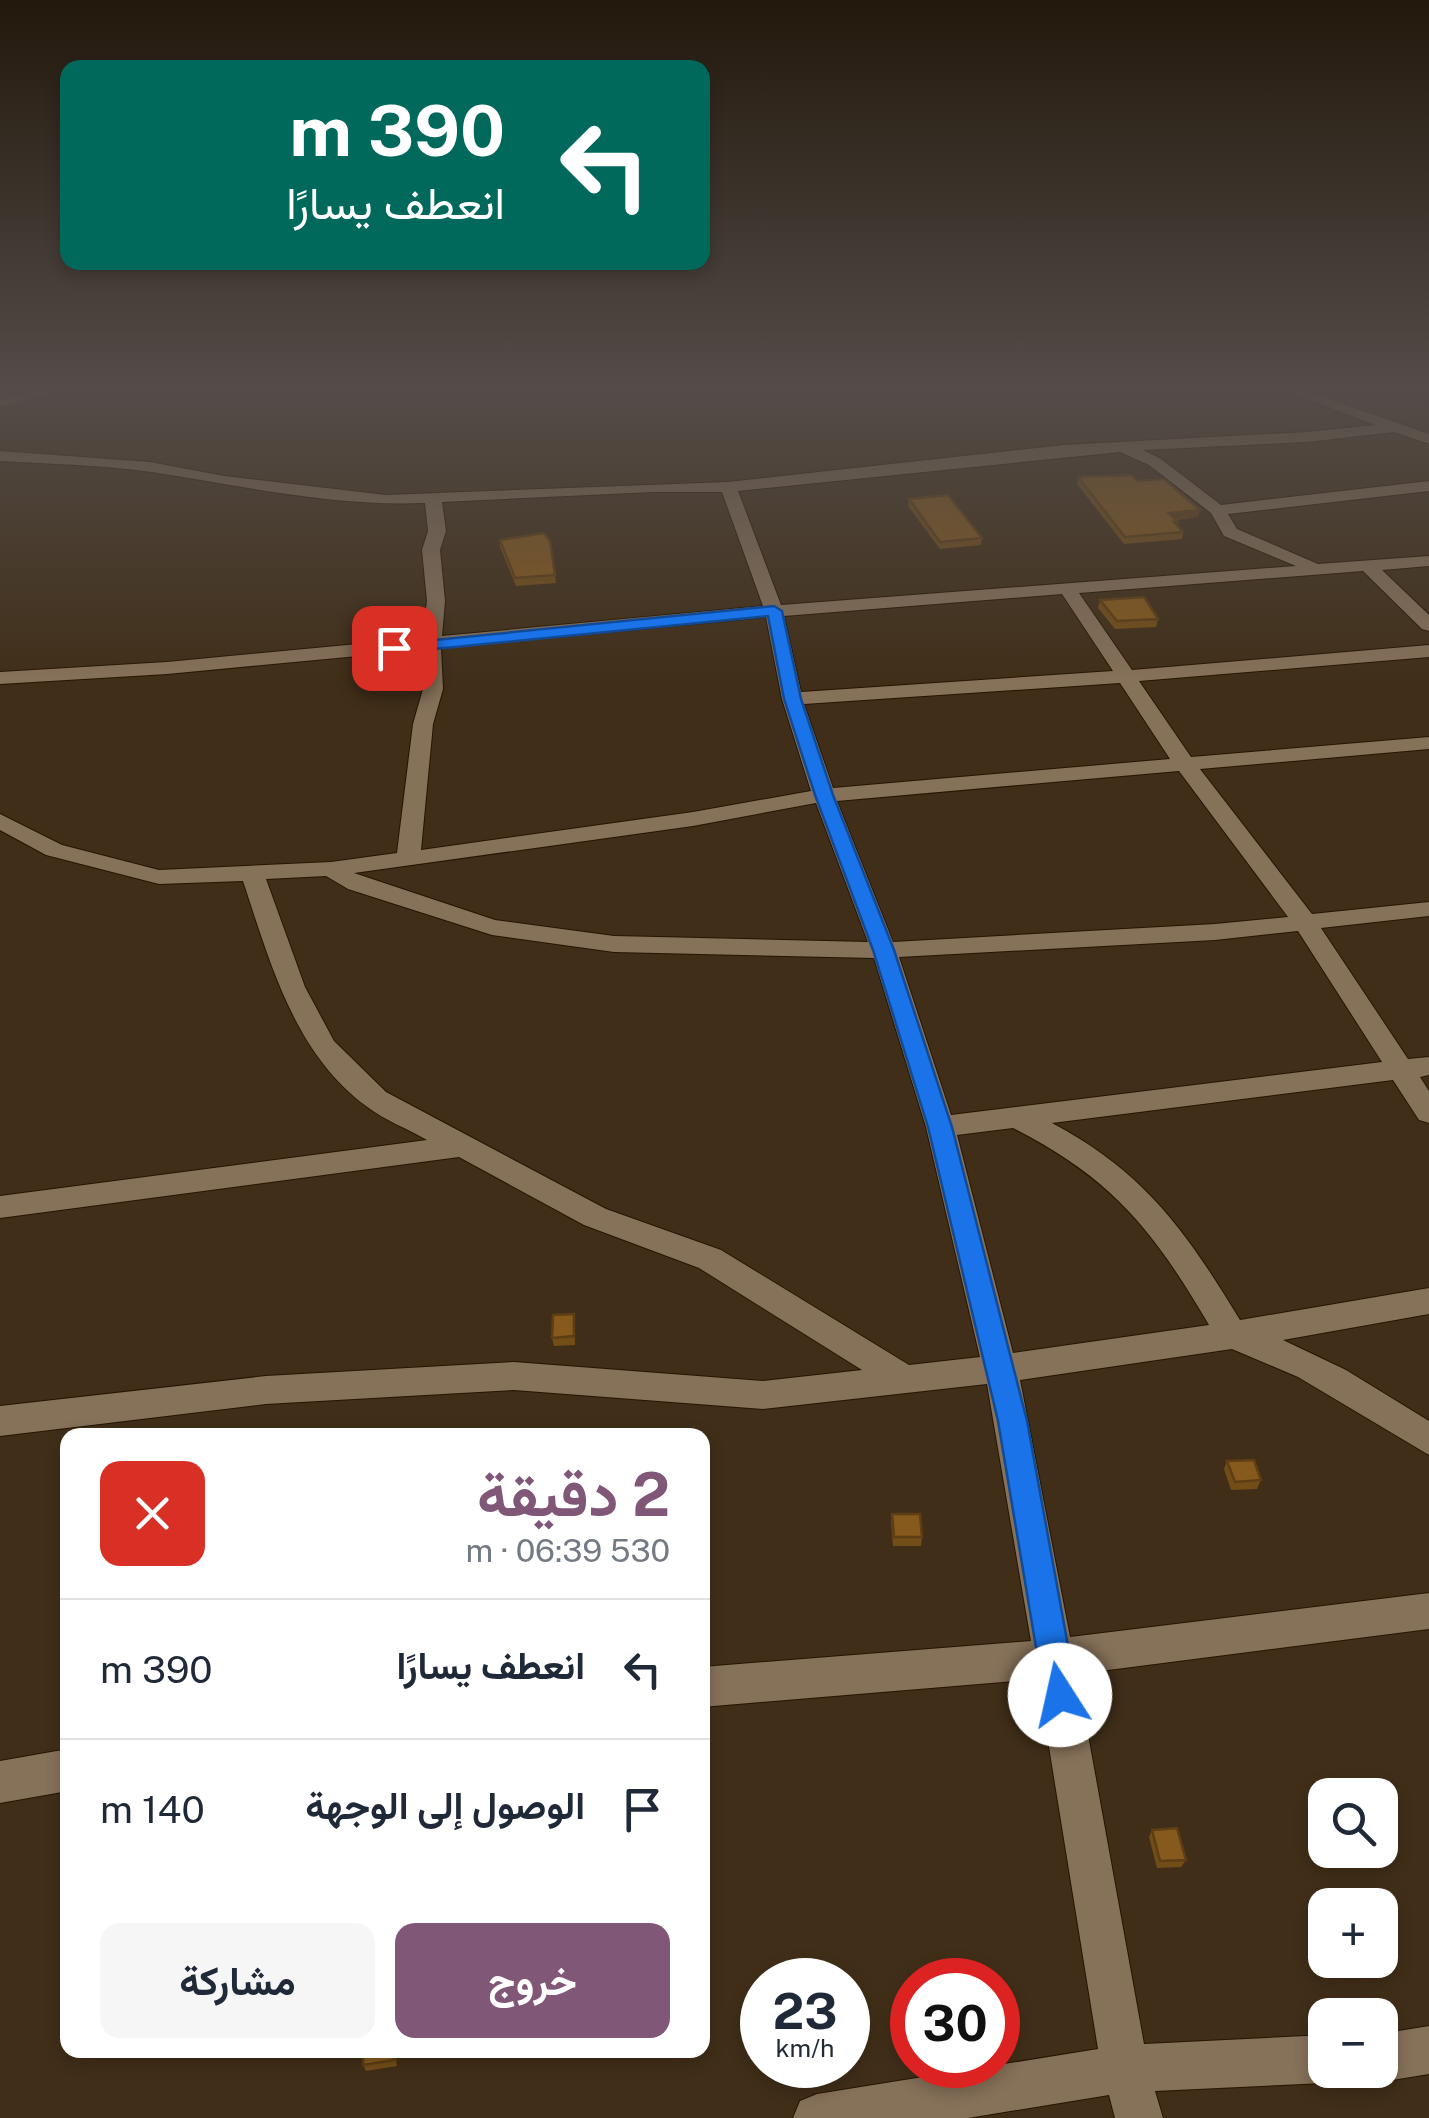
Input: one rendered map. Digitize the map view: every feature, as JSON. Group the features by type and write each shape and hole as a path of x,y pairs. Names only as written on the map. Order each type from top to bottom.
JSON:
{"street":[{"path":"279,487 351,498 433,500 617,488 728,487 774,611 792,699 884,950 940,1127 1000,1369 1125,2069 1139,2118"},
{"path":"1188,487 1218,510 1230,532 1254,545 1323,569"},
{"path":"1218,510 1422,487"},
{"path":"408,857 423,724 433,689 431,645 436,601 430,550 437,540 433,500"},
{"path":"0,678 168,668 774,611 1429,561"},
{"path":"1368,566 1429,625"},
{"path":"1066,587 1184,763 1305,922 1429,1113"},
{"path":"792,699 1249,668 1429,651"},
{"path":"0,821 54,850 159,877 330,869 712,816 824,795 1429,743"},
{"path":"330,869 356,884 492,927 614,944 884,950 1196,933 1429,909"},
{"path":"252,873 292,987 323,1046 376,1099 595,1217 710,1259 906,1380"},
{"path":"940,1127 1429,1066"},
{"path":"1020,1118 1070,1145 1120,1181 1176,1244 1232,1335 1284,1351 1429,1440"},
{"path":"0,1207 459,1146"},
{"path":"0,1421 266,1390 514,1376 763,1394 1000,1369 1232,1335 1429,1300"},
{"path":"710,1686 1054,1658 1429,1611"},
{"path":"0,1782 60,1771"},
{"path":"1398,2055 1429,2050"},
{"path":"818,2118 1125,2069 1308,2061"}],"building":[{"path":"1086,487 1173,487 1200,510 1169,513 1183,532 1125,537"},
{"path":"948,495 982,538 940,542 909,499"},
{"path":"544,533 550,541 555,575 515,578 500,540"},
{"path":"1144,597 1158,619 1117,621 1100,600"},
{"path":"574,1314 574,1336 552,1338 553,1315"},
{"path":"1254,1460 1261,1480 1235,1482 1227,1461"},
{"path":"892,1514 920,1514 922,1537 894,1537"},
{"path":"1177,1828 1186,1860 1160,1861 1152,1830"},
{"path":"363,2058 394,2058 394,2060 363,2065"}],"route":[{"path":"394,648 774,611 792,699 884,950 940,1127 1012,1421 1060,1695"}]}
